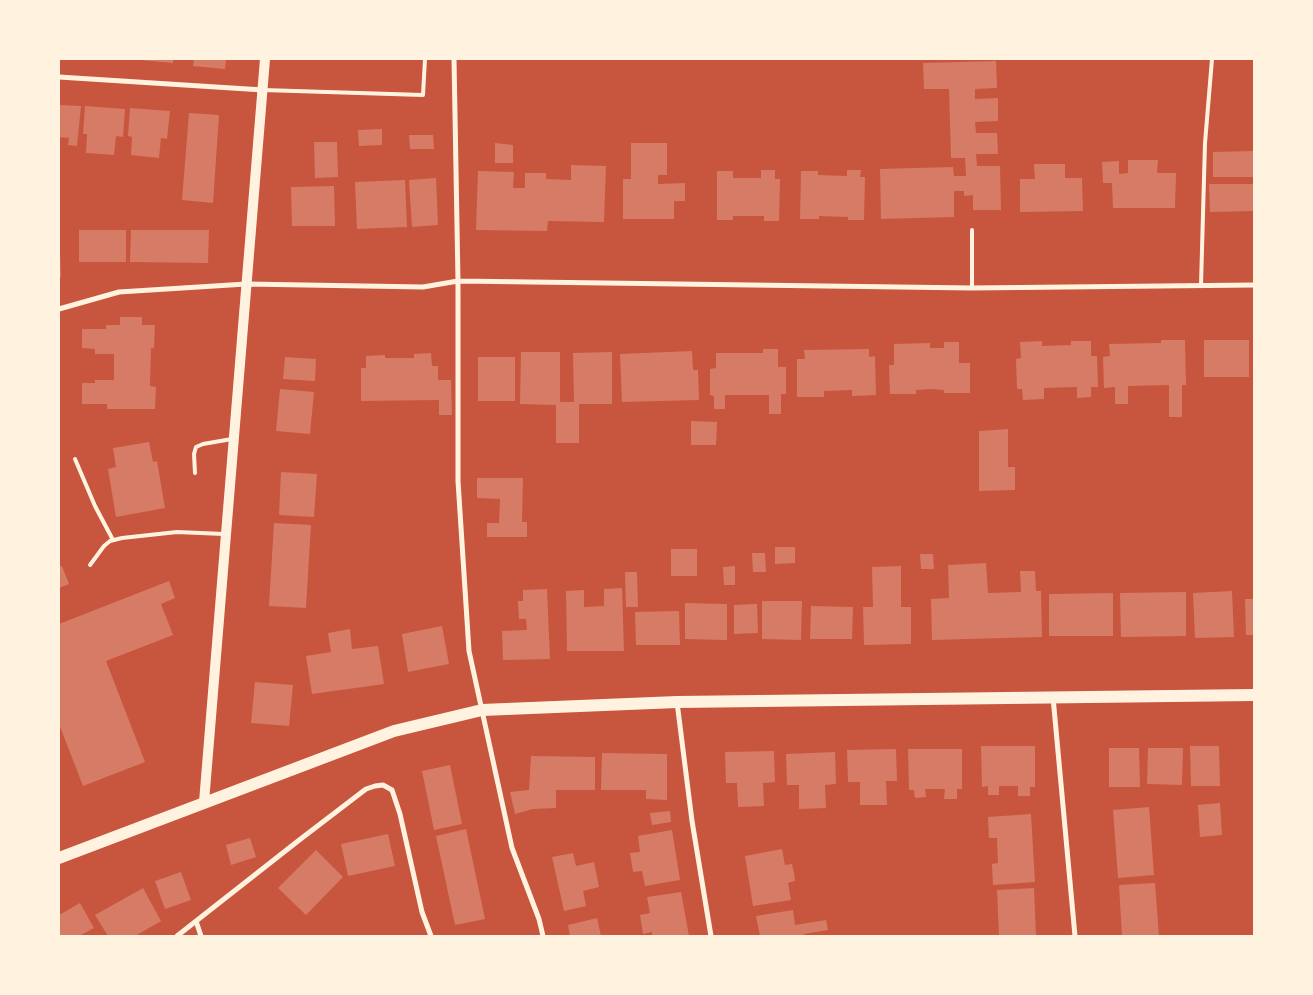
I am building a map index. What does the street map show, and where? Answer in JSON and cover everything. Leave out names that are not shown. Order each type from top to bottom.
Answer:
[{"type":"main road","points":[[204,802],[265,59]]},
{"type":"main road","points":[[59,858],[394,731],[482,710],[677,702],[1254,694]]},
{"type":"street","points":[[454,59],[458,281],[458,481],[469,651],[512,848],[539,919],[543,936]]},
{"type":"street","points":[[59,77],[263,90]]},
{"type":"street","points":[[59,309],[119,292],[246,284],[423,287],[458,281],[972,288],[1254,285]]},
{"type":"street","points":[[1053,697],[1075,936]]},
{"type":"street","points":[[677,702],[692,821],[711,936]]},
{"type":"street","points":[[177,936],[366,789],[383,785],[392,790],[400,814],[422,912],[431,936]]},
{"type":"street","points":[[196,921],[201,936]]},
{"type":"lane","points":[[263,90],[424,95],[425,59]]},
{"type":"lane","points":[[1202,285],[1205,143],[1212,59]]},
{"type":"lane","points":[[972,230],[972,288]]},
{"type":"lane","points":[[195,473],[194,454],[196,447],[234,438]]},
{"type":"lane","points":[[75,459],[95,506],[113,540]]},
{"type":"lane","points":[[90,565],[104,546],[113,540],[177,532],[226,534]]},
{"type":"building","points":[[173,59],[173,63],[140,60]]},
{"type":"building","points":[[194,59],[226,59],[225,69],[193,66]]},
{"type":"building","points":[[996,61],[997,88],[975,89],[975,99],[998,98],[998,121],[975,122],[976,133],[997,133],[998,154],[976,154],[977,166],[1000,166],[1001,210],[973,210],[973,195],[964,196],[964,191],[954,191],[954,217],[881,219],[880,169],[953,167],[954,176],[966,176],[965,158],[951,158],[949,89],[924,89],[923,63]]},
{"type":"building","points":[[59,105],[81,106],[77,146],[68,145],[69,138],[59,137]]},
{"type":"building","points":[[85,106],[125,109],[123,137],[116,136],[114,155],[86,153],[87,134],[83,134]]},
{"type":"building","points":[[130,108],[170,111],[167,139],[161,138],[159,158],[131,155],[132,137],[128,136]]},
{"type":"building","points":[[189,113],[219,115],[213,203],[182,200]]},
{"type":"building","points":[[382,129],[382,145],[359,146],[358,130]]},
{"type":"building","points":[[409,135],[433,135],[434,149],[410,149]]},
{"type":"building","points":[[314,142],[337,142],[338,177],[315,178]]},
{"type":"building","points":[[495,143],[513,145],[513,163],[495,163]]},
{"type":"building","points":[[631,143],[667,143],[667,175],[658,175],[658,184],[685,183],[685,201],[674,201],[674,219],[623,219],[623,179],[631,179]]},
{"type":"building","points":[[1254,151],[1254,177],[1213,177],[1213,152]]},
{"type":"building","points":[[1128,160],[1158,160],[1157,173],[1176,173],[1175,208],[1113,208],[1112,183],[1103,183],[1102,162],[1119,161],[1119,174],[1128,173]]},
{"type":"building","points":[[1034,164],[1065,164],[1065,178],[1082,178],[1083,211],[1020,212],[1020,179],[1035,179]]},
{"type":"building","points":[[571,165],[606,166],[604,222],[548,221],[547,231],[476,230],[478,171],[514,172],[513,188],[525,188],[525,173],[546,173],[546,179],[571,180]]},
{"type":"building","points":[[761,170],[775,170],[775,179],[780,179],[779,221],[764,221],[764,216],[733,216],[733,220],[717,220],[717,171],[733,171],[733,178],[761,178]]},
{"type":"building","points":[[847,170],[861,170],[860,177],[865,177],[864,220],[848,220],[848,217],[819,216],[819,219],[800,219],[801,171],[818,171],[818,175],[847,176]]},
{"type":"building","points":[[436,178],[438,225],[412,227],[409,180]]},
{"type":"building","points":[[405,180],[407,227],[357,229],[355,182]]},
{"type":"building","points":[[1209,184],[1254,184],[1254,211],[1210,212]]},
{"type":"building","points":[[334,186],[335,226],[292,226],[291,187]]},
{"type":"building","points":[[79,230],[126,230],[126,262],[79,262]]},
{"type":"building","points":[[131,230],[209,230],[208,263],[130,262]]},
{"type":"building","points":[[60,254],[61,277],[59,277]]},
{"type":"building","points":[[120,317],[142,317],[142,325],[155,325],[154,348],[151,348],[150,386],[156,387],[155,409],[107,409],[107,404],[82,404],[82,383],[95,383],[95,380],[114,380],[114,354],[95,354],[95,349],[82,348],[82,329],[106,329],[106,325],[120,325]]},
{"type":"building","points":[[1161,340],[1185,340],[1186,385],[1182,385],[1182,417],[1169,417],[1169,385],[1128,386],[1128,404],[1115,404],[1115,387],[1104,388],[1103,357],[1110,356],[1109,344],[1161,343]]},
{"type":"building","points":[[1204,340],[1249,340],[1249,377],[1204,377]]},
{"type":"building","points":[[1042,341],[1042,346],[1071,345],[1071,341],[1091,341],[1091,356],[1097,356],[1098,387],[1091,387],[1091,397],[1077,398],[1077,387],[1044,388],[1044,399],[1023,400],[1022,389],[1017,389],[1016,359],[1021,358],[1020,342]]},
{"type":"building","points":[[944,342],[959,342],[959,363],[970,363],[970,393],[944,393],[944,390],[931,389],[916,390],[916,394],[890,394],[889,365],[894,365],[894,344],[930,343],[930,348],[944,348]]},
{"type":"building","points":[[763,349],[778,349],[778,367],[786,367],[786,394],[781,394],[781,414],[769,414],[769,395],[725,395],[725,409],[714,409],[714,396],[710,395],[710,369],[716,368],[716,353],[763,353]]},
{"type":"building","points":[[869,349],[869,357],[875,356],[876,395],[852,396],[852,390],[824,391],[824,397],[797,397],[797,359],[805,359],[804,350]]},
{"type":"building","points":[[692,351],[693,370],[698,370],[699,400],[622,402],[620,354]]},
{"type":"building","points":[[521,352],[560,352],[560,402],[574,402],[573,353],[612,352],[612,404],[579,404],[579,443],[556,443],[556,405],[520,404]]},
{"type":"building","points":[[431,353],[432,366],[438,366],[438,380],[451,380],[452,415],[439,415],[439,400],[361,401],[361,368],[366,368],[366,356],[385,355],[385,358],[414,358],[414,354]]},
{"type":"building","points":[[285,357],[316,359],[315,381],[283,379]]},
{"type":"building","points":[[478,357],[515,357],[515,401],[478,401]]},
{"type":"building","points":[[280,389],[314,392],[310,434],[276,431]]},
{"type":"building","points":[[691,421],[717,422],[716,445],[691,445]]},
{"type":"building","points":[[1008,429],[1008,467],[1015,467],[1015,490],[979,491],[979,431]]},
{"type":"building","points":[[149,442],[153,462],[157,461],[165,508],[116,517],[108,469],[116,467],[113,448]]},
{"type":"building","points":[[281,472],[317,474],[314,517],[279,515]]},
{"type":"building","points":[[477,478],[523,478],[522,522],[527,522],[527,537],[487,537],[487,523],[499,523],[500,499],[477,498]]},
{"type":"building","points":[[274,523],[311,525],[306,608],[269,606]]},
{"type":"building","points":[[775,547],[795,547],[795,563],[775,564]]},
{"type":"building","points":[[671,549],[697,549],[697,576],[671,576]]},
{"type":"building","points":[[752,553],[765,553],[766,572],[753,572]]},
{"type":"building","points":[[920,554],[933,554],[934,569],[921,569]]},
{"type":"building","points":[[986,563],[988,593],[1021,592],[1020,571],[1035,571],[1036,591],[1041,591],[1042,637],[932,640],[931,599],[949,598],[948,565]]},
{"type":"building","points":[[62,566],[69,584],[59,588],[59,567]]},
{"type":"building","points":[[735,566],[735,585],[724,585],[723,567]]},
{"type":"building","points":[[901,566],[901,607],[911,607],[911,644],[864,645],[863,607],[873,607],[872,567]]},
{"type":"building","points":[[625,572],[637,572],[638,607],[626,607]]},
{"type":"building","points":[[169,581],[175,598],[161,604],[173,635],[106,661],[145,762],[83,786],[59,724],[59,624]]},
{"type":"building","points":[[622,588],[624,651],[567,651],[566,591],[584,590],[584,607],[604,606],[604,589]]},
{"type":"building","points":[[547,589],[550,659],[503,660],[502,631],[527,630],[526,619],[519,619],[518,601],[523,601],[523,590]]},
{"type":"building","points":[[1232,591],[1234,637],[1195,638],[1193,593]]},
{"type":"building","points":[[1186,592],[1186,636],[1121,637],[1120,593]]},
{"type":"building","points":[[1113,593],[1113,636],[1049,636],[1049,594]]},
{"type":"building","points":[[1245,599],[1254,599],[1254,635],[1246,635]]},
{"type":"building","points":[[762,601],[802,601],[801,640],[762,639]]},
{"type":"building","points":[[685,603],[727,604],[727,640],[685,639]]},
{"type":"building","points":[[757,604],[758,633],[734,634],[734,605]]},
{"type":"building","points":[[811,606],[853,607],[852,639],[810,639]]},
{"type":"building","points":[[679,611],[680,645],[636,645],[635,612]]},
{"type":"building","points":[[442,626],[449,664],[408,672],[402,634]]},
{"type":"building","points":[[350,629],[352,649],[378,646],[384,684],[312,694],[306,656],[331,652],[328,633]]},
{"type":"building","points":[[255,682],[293,685],[289,726],[251,723]]},
{"type":"building","points":[[981,746],[1035,746],[1035,787],[1030,787],[1030,796],[1018,796],[1018,786],[999,786],[999,795],[988,795],[988,786],[982,787]]},
{"type":"building","points":[[1190,746],[1219,746],[1220,786],[1191,786]]},
{"type":"building","points":[[1109,748],[1139,748],[1140,787],[1109,787]]},
{"type":"building","points":[[1148,748],[1183,748],[1182,785],[1147,784]]},
{"type":"building","points":[[896,749],[897,781],[886,781],[887,805],[860,805],[860,782],[848,782],[847,750]]},
{"type":"building","points":[[908,749],[962,749],[962,789],[957,789],[957,799],[944,799],[945,789],[925,789],[926,797],[915,798],[914,790],[909,790]]},
{"type":"building","points":[[774,751],[775,782],[763,783],[764,806],[738,807],[737,783],[726,783],[725,752]]},
{"type":"building","points":[[835,752],[836,784],[825,785],[826,808],[799,809],[799,785],[787,785],[786,754]]},
{"type":"building","points":[[602,753],[667,754],[667,800],[646,799],[646,790],[601,790]]},
{"type":"building","points":[[531,756],[595,757],[595,790],[556,790],[556,808],[533,809],[515,814],[510,792],[529,790]]},
{"type":"building","points":[[450,765],[462,824],[434,830],[422,771]]},
{"type":"building","points":[[1220,803],[1222,835],[1200,837],[1198,805]]},
{"type":"building","points":[[1149,807],[1154,875],[1118,878],[1113,810]]},
{"type":"building","points":[[670,811],[671,822],[652,825],[650,813]]},
{"type":"building","points":[[1031,814],[1035,882],[993,885],[992,864],[998,863],[997,838],[989,838],[988,817]]},
{"type":"building","points":[[466,829],[485,919],[455,925],[436,836]]},
{"type":"building","points":[[672,830],[680,880],[645,886],[642,871],[633,872],[630,853],[640,852],[638,836]]},
{"type":"building","points":[[388,834],[395,866],[348,876],[341,844]]},
{"type":"building","points":[[250,838],[256,857],[231,865],[226,845]]},
{"type":"building","points":[[782,849],[785,865],[792,864],[794,873],[795,881],[788,883],[791,900],[753,906],[745,856]]},
{"type":"building","points":[[316,850],[343,877],[306,915],[278,888]]},
{"type":"building","points":[[573,853],[576,866],[594,862],[599,887],[583,891],[586,906],[564,911],[552,857]]},
{"type":"building","points":[[181,872],[191,900],[165,909],[155,881]]},
{"type":"building","points":[[1155,883],[1159,936],[1122,936],[1119,885]]},
{"type":"building","points":[[143,888],[161,921],[135,936],[108,936],[95,915]]},
{"type":"building","points":[[1034,888],[1036,936],[999,936],[997,890]]},
{"type":"building","points":[[681,892],[689,936],[652,936],[652,932],[643,934],[640,915],[650,913],[647,897]]},
{"type":"building","points":[[80,903],[94,928],[79,936],[59,936],[59,915]]},
{"type":"building","points":[[793,910],[795,925],[826,920],[828,930],[804,934],[805,936],[760,936],[756,916]]},
{"type":"building","points":[[597,918],[601,936],[570,936],[568,925]]}]
